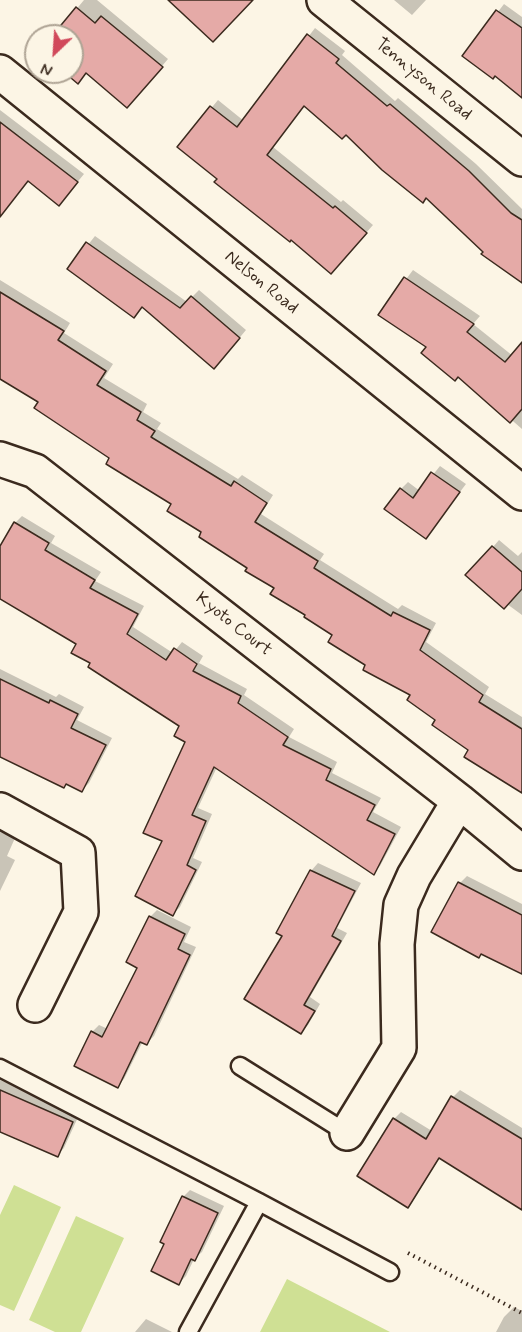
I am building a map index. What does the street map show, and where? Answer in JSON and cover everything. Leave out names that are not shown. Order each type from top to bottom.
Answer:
[{"type":"street","name":"Tennyson Road","points":[[324,0],[522,159]]},
{"type":"street","name":"Nelson Road","points":[[0,72],[522,493]]},
{"type":"street","name":"Kyoto Court","points":[[0,459],[35,471],[459,801],[522,853]]},
{"type":"street","points":[[347,1133],[399,1048],[398,944],[401,905],[414,876],[459,801]]},
{"type":"street","points":[[0,810],[78,853],[81,912],[35,1005]]},
{"type":"lane","points":[[240,1066],[347,1133]]},
{"type":"lane","points":[[0,1068],[390,1272]]},
{"type":"lane","points":[[188,1332],[259,1202]]},
{"type":"green space","points":[[14,1185],[61,1207],[14,1311],[0,1305],[0,1215]]},
{"type":"green space","points":[[76,1216],[124,1238],[81,1332],[55,1332],[29,1320]]},
{"type":"green space","points":[[287,1279],[390,1332],[260,1332]]},
{"type":"building","points":[[168,0],[253,0],[213,42]]},
{"type":"building","points":[[76,7],[95,23],[101,16],[163,67],[127,108],[86,73],[84,76],[84,24],[62,24]]},
{"type":"building","points":[[496,10],[522,28],[522,98],[495,76],[493,79],[462,56]]},
{"type":"building","points":[[307,34],[339,59],[336,63],[387,106],[390,104],[469,171],[511,213],[522,220],[522,283],[481,254],[483,252],[426,198],[423,203],[382,170],[346,135],[342,139],[304,106],[267,155],[367,233],[331,274],[291,240],[290,242],[214,182],[217,179],[177,147],[210,106],[237,127]]},
{"type":"building","points":[[0,122],[78,182],[59,206],[28,181],[0,217]]},
{"type":"building","points":[[86,242],[180,308],[191,296],[240,338],[214,369],[142,307],[134,318],[67,269]]},
{"type":"building","points":[[404,277],[474,324],[467,332],[505,362],[522,342],[522,409],[510,423],[458,377],[455,381],[421,353],[426,347],[378,315]]},
{"type":"building","points":[[0,292],[64,331],[58,340],[106,371],[97,385],[141,412],[137,420],[155,431],[151,437],[231,486],[234,481],[267,503],[255,522],[318,561],[314,568],[391,616],[393,612],[430,630],[420,650],[483,695],[479,702],[522,729],[522,793],[464,757],[468,750],[432,725],[435,720],[407,700],[410,695],[363,670],[365,665],[328,642],[332,635],[270,594],[274,588],[245,571],[247,568],[199,537],[201,532],[167,511],[171,504],[106,464],[109,458],[34,408],[38,402],[0,379]]},
{"type":"building","points":[[431,472],[460,492],[426,539],[384,509],[400,488],[413,498]]},
{"type":"building","points":[[14,522],[49,543],[45,550],[95,580],[90,588],[138,614],[127,634],[166,660],[174,648],[197,664],[193,671],[241,696],[238,703],[288,737],[283,745],[331,769],[326,780],[375,805],[367,820],[395,834],[374,875],[214,767],[192,815],[206,821],[187,865],[196,870],[173,916],[135,896],[162,841],[143,833],[185,742],[174,736],[179,726],[88,667],[90,663],[71,653],[76,644],[0,599],[0,546]]},
{"type":"building","points":[[492,546],[522,572],[522,589],[504,609],[465,575]]},
{"type":"building","points":[[0,679],[49,703],[50,700],[78,714],[71,728],[106,745],[82,792],[66,784],[64,788],[0,757]]},
{"type":"building","points":[[310,870],[355,891],[332,936],[341,941],[304,1005],[315,1011],[301,1034],[244,999],[282,936],[276,933]]},
{"type":"building","points":[[458,882],[522,915],[522,974],[481,954],[479,958],[431,932]]},
{"type":"building","points":[[149,916],[185,934],[178,949],[190,955],[147,1045],[140,1042],[118,1088],[74,1066],[91,1031],[102,1037],[137,968],[126,962]]},
{"type":"building","points":[[0,1090],[73,1122],[58,1157],[0,1132]]},
{"type":"building","points":[[451,1096],[522,1139],[522,1210],[439,1158],[408,1208],[357,1176],[393,1118],[426,1139]]},
{"type":"building","points":[[182,1196],[218,1213],[195,1261],[191,1259],[179,1285],[151,1271],[164,1244],[160,1242]]}]
